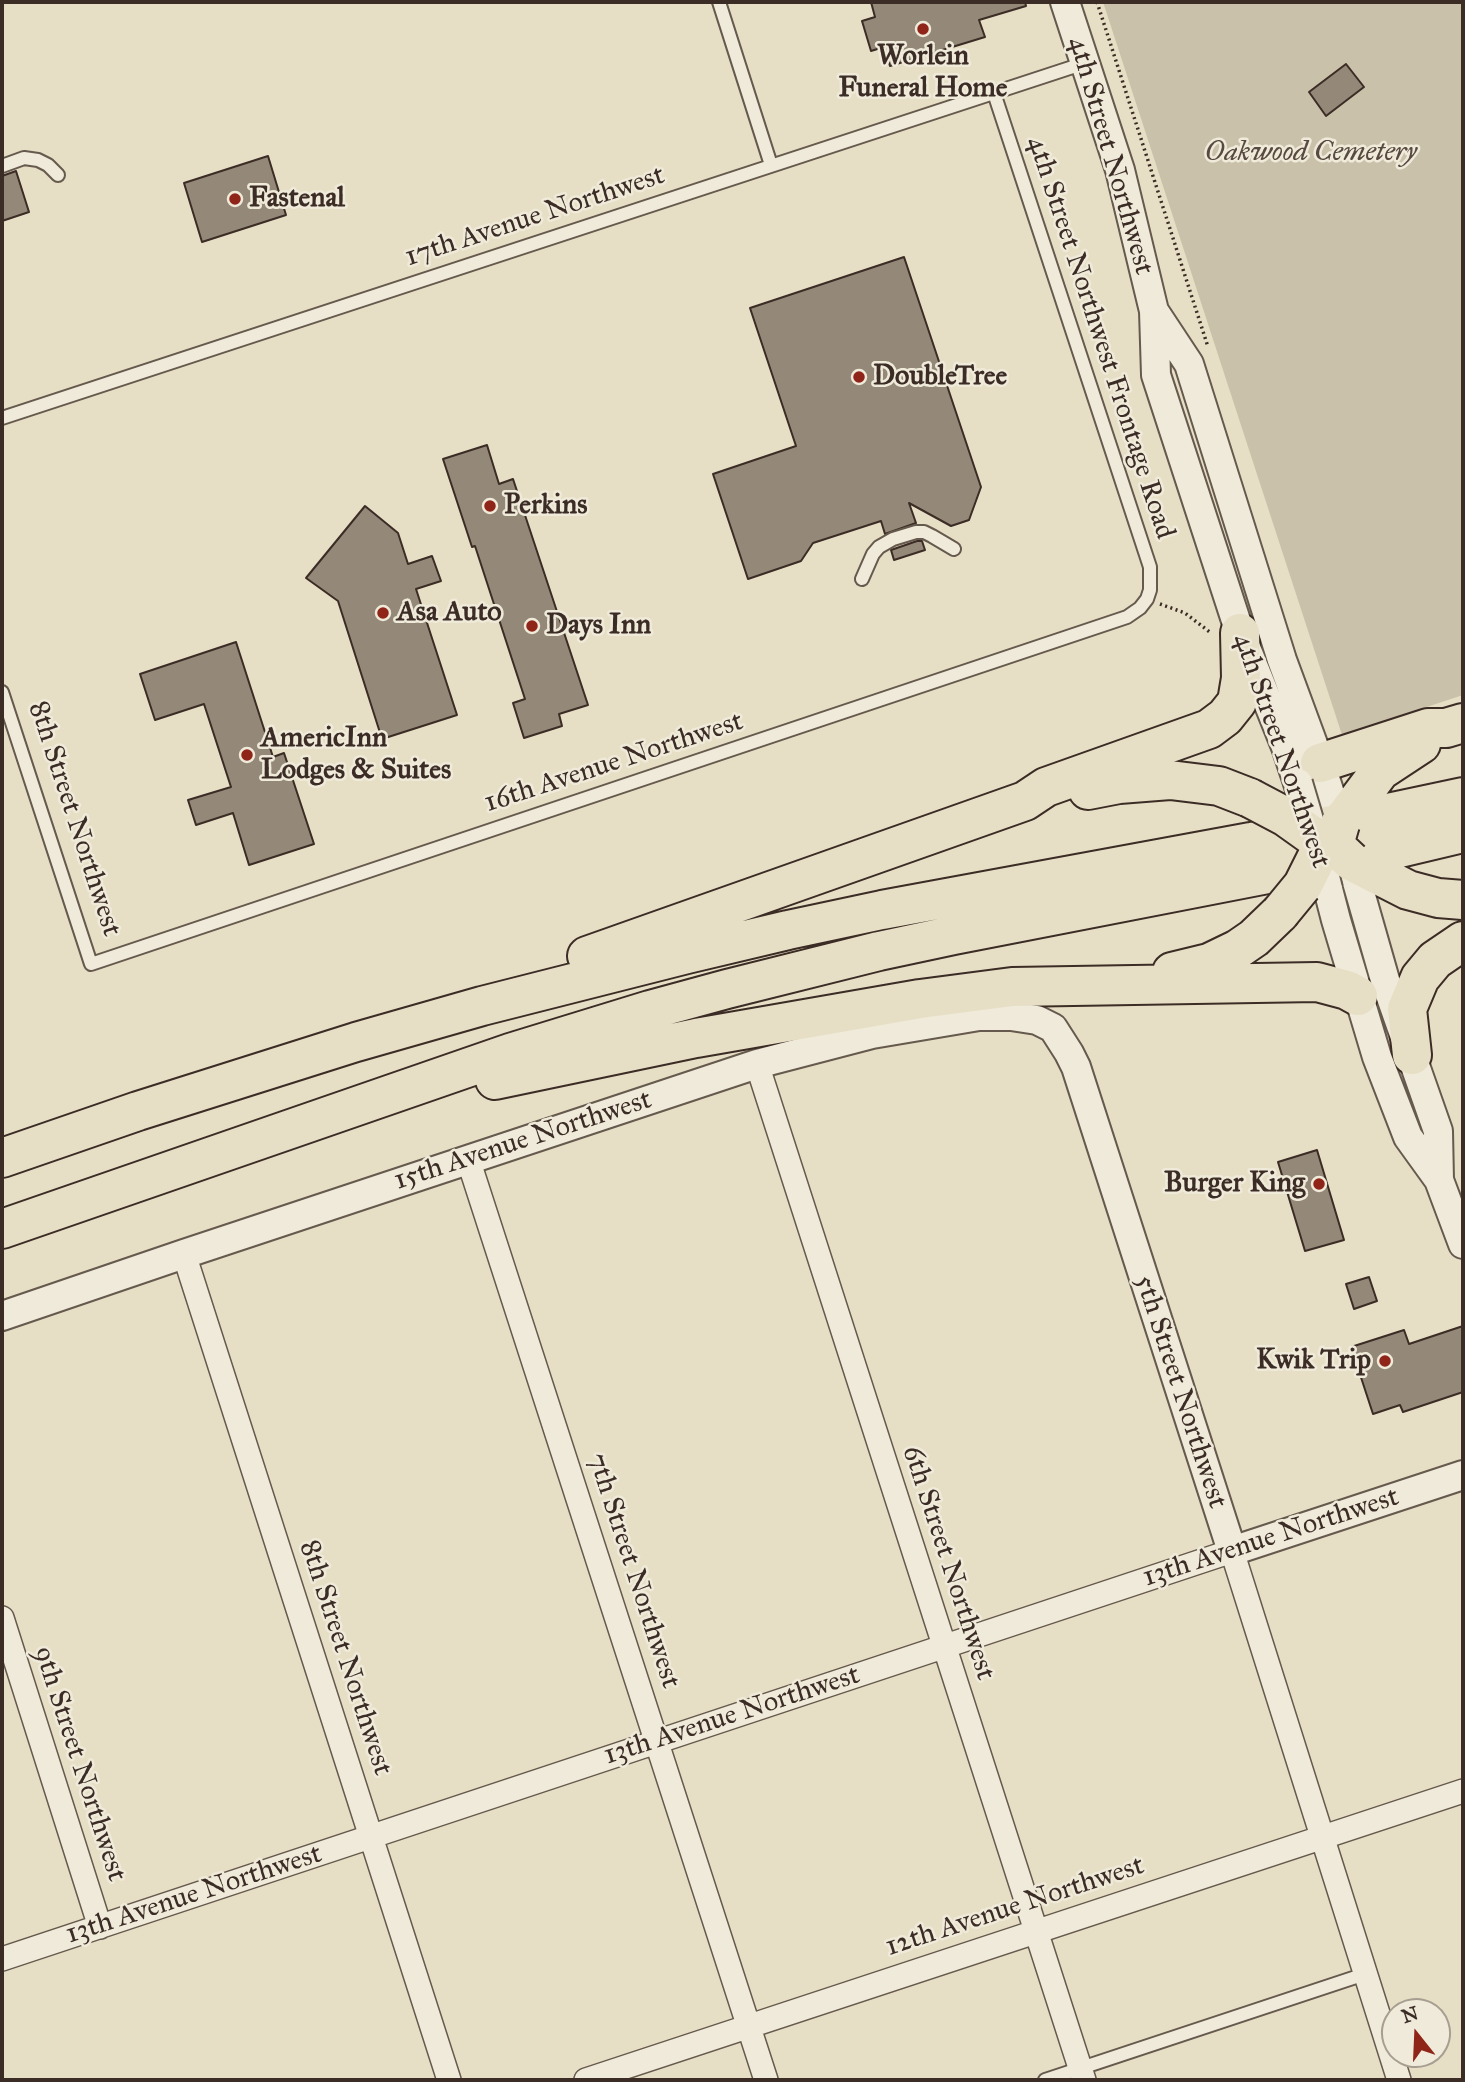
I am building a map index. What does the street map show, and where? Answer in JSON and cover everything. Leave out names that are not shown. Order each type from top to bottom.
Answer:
[{"type":"highway","points":[[356,1042],[579,959],[1025,801],[1046,787],[1209,729],[1225,717],[1237,702],[1241,678],[1240,633]]},
{"type":"highway","points":[[1330,841],[1428,728],[1455,726]]},
{"type":"highway","points":[[1074,986],[1099,975],[1166,974],[1209,962],[1246,943],[1280,913],[1303,885],[1330,841],[1380,771],[1406,752],[1455,726]]},
{"type":"highway","points":[[1025,801],[1050,799],[1119,784],[1170,780],[1219,786],[1250,798],[1330,841],[1408,890],[1438,898],[1463,900]]},
{"type":"highway","points":[[2,1158],[138,1111],[356,1042],[495,1003],[788,930],[1251,842],[1463,797]]},
{"type":"highway","points":[[2,1229],[510,1053],[580,1031],[807,969],[954,935],[1391,850],[1463,833]]},
{"type":"highway","points":[[1412,1055],[1407,1009],[1420,978],[1435,960],[1463,941]]},
{"type":"highway","points":[[323,1119],[696,1038],[879,1006],[1012,987],[1317,982],[1347,990],[1358,996]]},
{"type":"street","name":"4th Street Northwest","points":[[1065,2],[1120,170],[1154,311],[1156,374],[1240,633],[1286,747],[1330,841],[1412,1055],[1438,1131],[1439,1180]]},
{"type":"street","name":"4th Street Northwest","points":[[1154,311],[1189,364],[1282,660],[1330,841],[1358,996],[1377,1057],[1408,1137],[1439,1180],[1463,1244]]},
{"type":"street","name":"15th Avenue Northwest","points":[[2,1316],[757,1064],[872,1034],[979,1016],[1037,1020],[1053,1028]]},
{"type":"street","name":"5th Street Northwest","points":[[1053,1028],[1076,1067],[1399,2080]]},
{"type":"street","name":"6th Street Northwest","points":[[757,1064],[1082,2075]]},
{"type":"street","name":"7th Street Northwest","points":[[468,1160],[766,2080]]},
{"type":"street","name":"8th Street Northwest","points":[[184,1254],[449,2080]]},
{"type":"street","name":"13th Avenue Northwest","points":[[2,1959],[1463,1475]]},
{"type":"street","name":"9th Street Northwest","points":[[2,1618],[100,1927]]},
{"type":"street","name":"12th Avenue Northwest","points":[[586,2080],[1463,1791]]},
{"type":"lane","points":[[719,2],[771,165]]},
{"type":"lane","name":"17th Avenue Northwest","points":[[2,418],[1085,63]]},
{"type":"lane","name":"4th Street Northwest Frontage Road","points":[[994,93],[1150,567],[1150,590],[1147,599]]},
{"type":"lane","points":[[2,166],[24,158],[38,160],[58,175]]},
{"type":"lane","points":[[862,579],[879,547],[916,532],[924,532],[954,549]]},
{"type":"lane","name":"16th Avenue Northwest","points":[[91,964],[1113,623],[1140,608],[1147,599]]},
{"type":"lane","name":"8th Street Northwest","points":[[2,692],[91,964]]},
{"type":"lane","points":[[1045,2080],[1082,2075],[1365,1974]]},
{"type":"path","points":[[1097,2],[1210,353]]},
{"type":"green space","name":"Oakwood Cemetery","points":[[1103,2],[1463,2],[1463,695],[1342,735]]},
{"type":"building","name":"Worlein Funeral Home","points":[[871,2],[1025,2],[1026,6],[979,20],[985,37],[890,66],[884,47],[871,51],[862,21],[875,17]]},
{"type":"building","points":[[1346,64],[1364,87],[1326,116],[1309,92]]},
{"type":"building","name":"Fastenal","points":[[268,156],[286,215],[202,242],[184,183]]},
{"type":"building","points":[[16,171],[29,212],[2,221],[2,176]]},
{"type":"building","name":"DoubleTree","points":[[904,257],[981,487],[969,520],[951,526],[909,503],[916,523],[885,534],[881,521],[813,543],[801,561],[748,579],[713,474],[796,446],[750,308]]},
{"type":"building","name":"Days Inn","points":[[487,445],[499,484],[513,479],[588,705],[559,714],[562,726],[524,738],[513,703],[525,699],[475,546],[472,547],[443,459]]},
{"type":"building","name":"Asa Auto","points":[[365,506],[398,533],[408,564],[432,556],[441,581],[416,589],[457,715],[382,739],[338,601],[306,578]]},
{"type":"building","points":[[922,541],[925,550],[894,560],[891,550]]},
{"type":"building","name":"AmericInn Lodges & Suites","points":[[236,642],[273,757],[284,753],[314,844],[249,865],[233,813],[196,825],[188,800],[231,787],[204,704],[155,720],[140,674]]},
{"type":"building","points":[[1317,1150],[1344,1240],[1305,1251],[1278,1162]]},
{"type":"building","points":[[1369,1277],[1377,1301],[1354,1309],[1346,1284]]},
{"type":"building","points":[[1463,1326],[1463,1392],[1403,1412],[1400,1405],[1373,1414],[1351,1347],[1404,1330],[1409,1344]]},
{"type":"place","name":"Worlein Funeral Home","points":[[923,29]]},
{"type":"place","name":"Fastenal","points":[[235,199]]},
{"type":"place","name":"DoubleTree","points":[[859,377]]},
{"type":"place","name":"Perkins","points":[[490,506]]},
{"type":"place","name":"Asa Auto","points":[[383,613]]},
{"type":"place","name":"Days Inn","points":[[532,626]]},
{"type":"place","name":"AmericInn Lodges & Suites","points":[[247,755]]},
{"type":"place","name":"Burger King","points":[[1319,1184]]},
{"type":"place","name":"Kwik Trip","points":[[1385,1361]]}]
